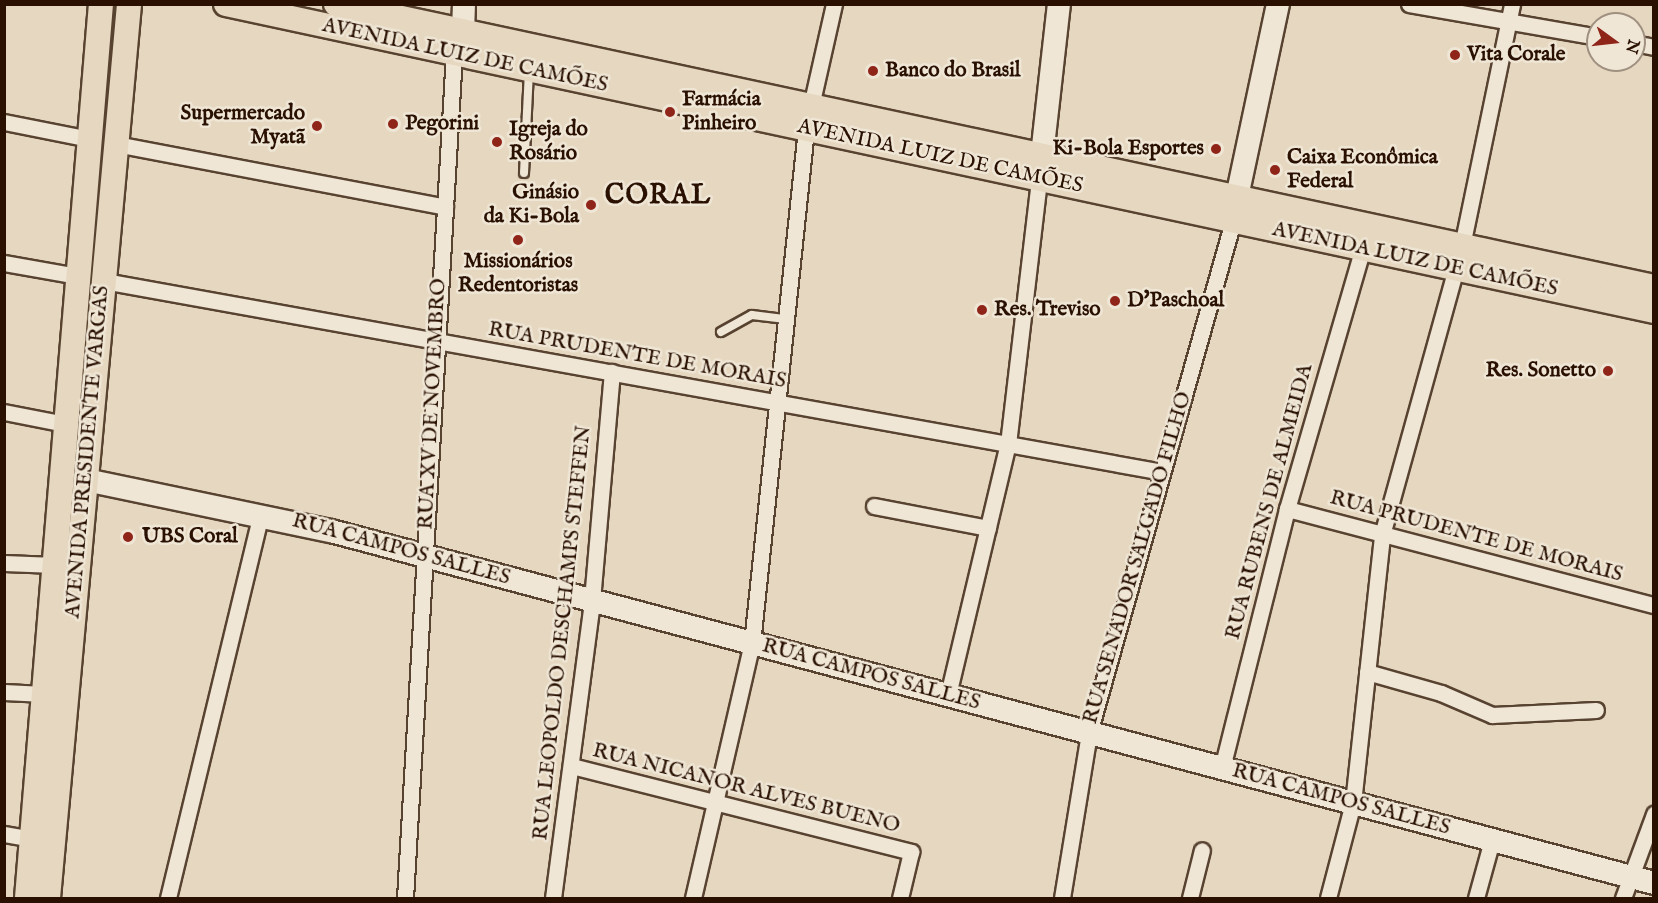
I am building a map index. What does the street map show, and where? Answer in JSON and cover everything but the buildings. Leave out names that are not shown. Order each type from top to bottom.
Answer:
[{"type":"main road","name":"AVENIDA PRESIDENTE VARGAS","points":[[27,898],[101,4]]},
{"type":"main road","name":"AVENIDA PRESIDENTE VARGAS","points":[[48,898],[129,4]]},
{"type":"main road","name":"AVENIDA LUIZ DE CAMÕES","points":[[226,4],[458,42],[1235,209],[1462,246],[1653,287]]},
{"type":"main road","name":"AVENIDA LUIZ DE CAMÕES","points":[[336,4],[458,42],[529,69],[809,118]]},
{"type":"main road","name":"RUA XV DE NOVEMBRO","points":[[458,42],[464,4]]},
{"type":"main road","points":[[1040,167],[1059,4]]},
{"type":"main road","name":"RUA SENADOR SALGADO FILHO","points":[[1235,209],[1278,4]]},
{"type":"main road","name":"AVENIDA LUIZ DE CAMÕES","points":[[1235,209],[1363,248],[1653,311]]},
{"type":"main road","points":[[78,276],[104,281]]},
{"type":"main road","points":[[62,474],[86,480]]},
{"type":"main road","name":"RUA CAMPOS SALLES","points":[[86,480],[261,514],[1653,883]]},
{"type":"street","points":[[693,898],[752,643],[809,118],[834,4]]},
{"type":"street","points":[[1409,4],[1586,35]]},
{"type":"street","points":[[1462,246],[1512,4]]},
{"type":"street","name":"RUA XV DE NOVEMBRO","points":[[405,898],[445,207],[458,42]]},
{"type":"street","points":[[4,122],[90,139]]},
{"type":"street","points":[[116,144],[445,207]]},
{"type":"street","points":[[948,695],[1008,444],[1040,167]]},
{"type":"street","name":"RUA SENADOR SALGADO FILHO","points":[[1062,898],[1089,732],[1235,209]]},
{"type":"street","name":"RUA RUBENS DE ALMEIDA","points":[[1222,768],[1287,509],[1363,248]]},
{"type":"street","points":[[4,263],[78,276]]},
{"type":"street","points":[[1328,898],[1353,803],[1382,536],[1456,269]]},
{"type":"street","name":"RUA PRUDENTE DE MORAIS","points":[[104,281],[1162,472]]},
{"type":"street","name":"RUA LEOPOLDO DESCHAMPS STEFFEN","points":[[552,898],[572,766],[592,600],[612,372]]},
{"type":"street","points":[[4,412],[66,424]]},
{"type":"street","points":[[874,506],[988,528]]},
{"type":"street","name":"RUA PRUDENTE DE MORAIS","points":[[1287,509],[1382,536],[1653,605]]},
{"type":"street","points":[[168,898],[261,514]]},
{"type":"street","points":[[4,564],[55,565]]},
{"type":"street","points":[[1367,672],[1442,693],[1492,715],[1596,710]]},
{"type":"street","points":[[4,692],[44,694]]},
{"type":"street","name":"RUA NICANOR ALVES BUENO","points":[[572,766],[911,852],[900,898]]},
{"type":"street","points":[[1623,898],[1653,814]]},
{"type":"street","points":[[4,834],[32,839]]},
{"type":"street","points":[[1476,898],[1492,840]]},
{"type":"street","points":[[1190,898],[1202,850]]},
{"type":"lane","points":[[524,173],[529,69]]},
{"type":"lane","points":[[721,332],[752,315],[786,319]]},
{"type":"shaded area","points":[[107,5],[119,5],[93,264],[91,263]]},
{"type":"place","name":"Vita Corale","points":[[1455,55]]},
{"type":"place","name":"Banco do Brasil","points":[[873,71]]},
{"type":"place","name":"Farmácia Pinheiro","points":[[670,112]]},
{"type":"place","name":"Pegorini","points":[[393,124]]},
{"type":"place","name":"Supermercado Myatã","points":[[317,126]]},
{"type":"place","name":"Igreja do Rosário","points":[[497,142]]},
{"type":"place","name":"Ki-Bola Esportes","points":[[1216,149]]},
{"type":"place","name":"Caixa Econômica Federal","points":[[1275,170]]},
{"type":"place","name":"Ginásio da Ki-Bola","points":[[591,205]]},
{"type":"place","name":"Missionários Redentoristas","points":[[518,240]]},
{"type":"place","name":"D'Paschoal","points":[[1115,301]]},
{"type":"place","name":"Res. Treviso","points":[[982,310]]},
{"type":"place","name":"Res. Sonetto","points":[[1608,371]]},
{"type":"place","name":"UBS Coral","points":[[128,537]]},
{"type":"district","name":"CORAL","points":[[658,197]]}]
